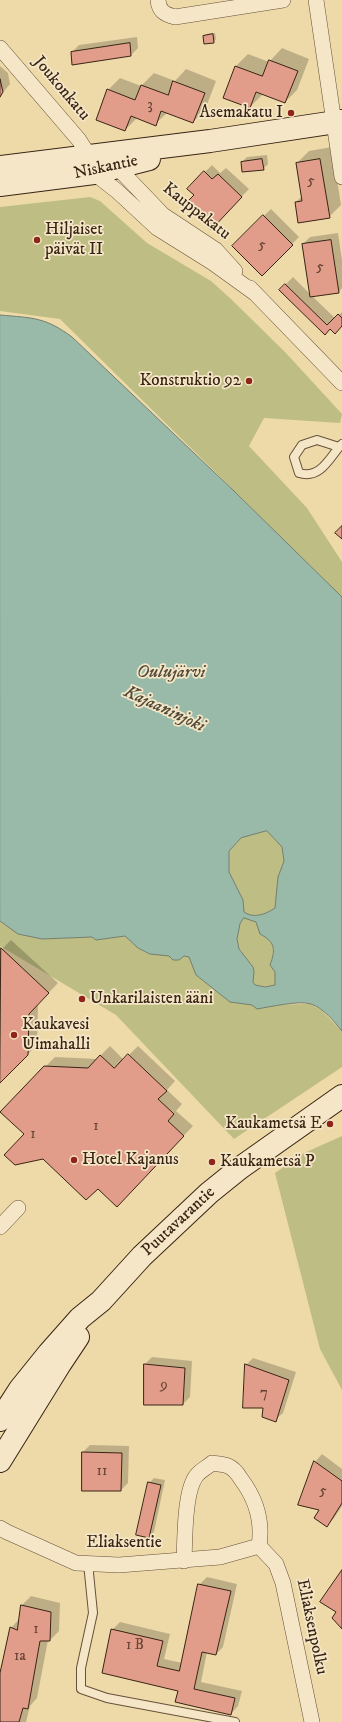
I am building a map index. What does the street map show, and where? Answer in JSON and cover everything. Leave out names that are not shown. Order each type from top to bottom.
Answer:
[{"type":"main road","name":"Niskantie","points":[[0,185],[92,165],[138,149],[210,141],[338,122]]},
{"type":"main road","name":"Niskantie","points":[[0,168],[92,165],[118,168],[210,141]]},
{"type":"main road","name":"Puutavarantie","points":[[0,1420],[20,1389],[49,1353],[80,1318],[101,1301],[142,1256],[209,1193],[283,1136],[342,1096]]},
{"type":"main road","name":"Puutavarantie","points":[[0,1461],[101,1301]]},
{"type":"street","points":[[158,4],[164,14],[174,17],[221,4],[283,0]]},
{"type":"street","points":[[316,0],[338,122],[342,177]]},
{"type":"street","name":"Joukonkatu","points":[[0,48],[39,91],[79,140],[92,165]]},
{"type":"street","name":"Kauppakatu","points":[[92,165],[117,191],[157,228],[213,263],[256,294]]},
{"type":"street","name":"Kauppakatu","points":[[118,168],[163,215],[216,250],[256,294],[342,383]]},
{"type":"street","points":[[0,1227],[18,1208]]},
{"type":"street","name":"Eliaksentie","points":[[0,1528],[76,1563],[120,1565],[184,1561],[220,1557],[259,1546],[261,1536],[259,1512],[251,1492],[229,1466],[212,1463],[198,1475],[191,1486],[186,1526],[184,1561]]},
{"type":"street","name":"Eliaksenpolku","points":[[259,1546],[276,1564],[282,1583],[312,1722]]},
{"type":"lane","points":[[316,440],[341,446],[319,471],[308,475],[299,473],[294,457],[302,445],[316,440]]},
{"type":"lane","points":[[88,1563],[93,1613],[81,1668],[81,1689],[107,1698],[235,1722]]},
{"type":"green space","points":[[90,197],[100,201],[147,243],[211,281],[285,352],[342,414],[340,423],[264,418],[249,446],[307,508],[342,562],[342,597],[60,319],[0,311],[0,207]]},
{"type":"green space","points":[[267,831],[282,847],[284,861],[278,877],[275,909],[260,915],[248,915],[244,913],[243,900],[229,872],[229,851],[241,838]]},
{"type":"green space","points":[[244,918],[256,922],[272,945],[273,957],[270,965],[275,972],[275,985],[265,987],[255,985],[253,982],[253,967],[239,949],[237,939],[240,924]]},
{"type":"green space","points":[[0,921],[18,934],[42,939],[92,937],[96,940],[125,936],[138,948],[150,954],[190,957],[196,975],[230,1002],[252,1005],[310,1004],[321,1010],[342,1031],[342,1067],[234,1139],[116,1015],[0,946]]},
{"type":"green space","points":[[342,1136],[342,1390],[320,1349],[275,1173],[304,1153]]},
{"type":"water","name":"Oulujärvi","points":[[0,315],[30,318],[46,322],[63,330],[72,337],[234,491],[342,597],[342,1031],[324,1012],[311,1004],[292,1003],[257,1009],[252,1005],[230,1002],[196,975],[189,957],[184,956],[179,960],[173,960],[169,956],[150,954],[138,948],[125,936],[96,940],[92,937],[42,939],[18,934],[0,921]],"holes":[[[267,831],[282,847],[284,861],[278,877],[275,908],[264,914],[252,915],[244,912],[243,900],[229,872],[229,851],[241,838]],[[244,918],[256,922],[260,934],[269,940],[273,946],[273,955],[270,965],[275,972],[275,985],[265,987],[255,985],[253,982],[253,967],[239,949],[237,939],[240,924]]]},
{"type":"building","points":[[213,34],[214,43],[204,44],[203,36]]},
{"type":"building","points":[[130,43],[131,56],[72,65],[71,52]]},
{"type":"building","points":[[269,60],[298,71],[285,103],[256,92],[250,108],[223,98],[235,66],[262,76]]},
{"type":"building","points":[[0,79],[3,92],[0,97]]},
{"type":"building","points":[[173,81],[205,93],[193,123],[161,111],[156,126],[131,116],[125,131],[96,120],[107,89],[135,100],[141,85],[168,95]]},
{"type":"building","points":[[262,159],[264,170],[242,172],[241,162]]},
{"type":"building","points":[[320,159],[330,218],[298,223],[295,202],[302,201],[296,163]]},
{"type":"building","points":[[204,171],[212,179],[218,174],[242,197],[211,230],[184,205],[194,195],[187,189]]},
{"type":"building","points":[[263,215],[293,245],[262,276],[232,246]]},
{"type":"building","points":[[331,240],[339,293],[310,297],[302,244]]},
{"type":"building","points":[[285,284],[327,325],[338,314],[342,318],[342,326],[335,334],[330,329],[325,335],[279,290]]},
{"type":"building","points":[[342,526],[342,539],[335,533]]},
{"type":"building","name":"Kaukavesi Uimahalli","points":[[1,948],[49,993],[29,1014],[28,1055],[0,1083]]},
{"type":"building","points":[[128,1054],[167,1091],[158,1099],[174,1114],[168,1121],[184,1136],[117,1207],[98,1189],[86,1200],[43,1159],[15,1165],[4,1155],[24,1134],[0,1112],[44,1066],[88,1068],[100,1055],[114,1068]]},
{"type":"building","points":[[144,1364],[185,1368],[183,1405],[144,1405]]},
{"type":"building","points":[[245,1364],[289,1380],[276,1422],[262,1417],[263,1408],[243,1408]]},
{"type":"building","points":[[82,1452],[122,1453],[121,1491],[82,1491]]},
{"type":"building","points":[[314,1461],[342,1481],[342,1503],[327,1527],[314,1518],[319,1510],[298,1505]]},
{"type":"building","points":[[148,1482],[161,1485],[149,1538],[136,1535]]},
{"type":"building","points":[[342,1570],[342,1629],[332,1618],[336,1612],[320,1602]]},
{"type":"building","points":[[198,1584],[231,1591],[216,1655],[202,1652],[194,1689],[235,1698],[231,1715],[175,1702],[178,1691],[102,1673],[111,1629],[163,1641],[157,1666],[179,1671]]},
{"type":"building","points":[[21,1605],[51,1612],[50,1641],[40,1641],[28,1709],[23,1708],[19,1722],[0,1722],[0,1673],[10,1627],[17,1630]]},
{"type":"place","name":"Asemakatu I","points":[[291,113]]},
{"type":"place","name":"Hiljaiset päivät II","points":[[37,240]]},
{"type":"place","name":"Konstruktio 92","points":[[249,381]]},
{"type":"place","name":"Unkarilaisten ääni","points":[[82,999]]},
{"type":"place","name":"Kaukavesi Uimahalli","points":[[14,1035]]},
{"type":"place","name":"Kaukametsä E","points":[[330,1124]]},
{"type":"place","name":"Hotel Kajanus","points":[[74,1160]]},
{"type":"place","name":"Kaukametsä P","points":[[212,1162]]},
{"type":"water label","name":"Kajaaninjoki","points":[[164,710]]}]
